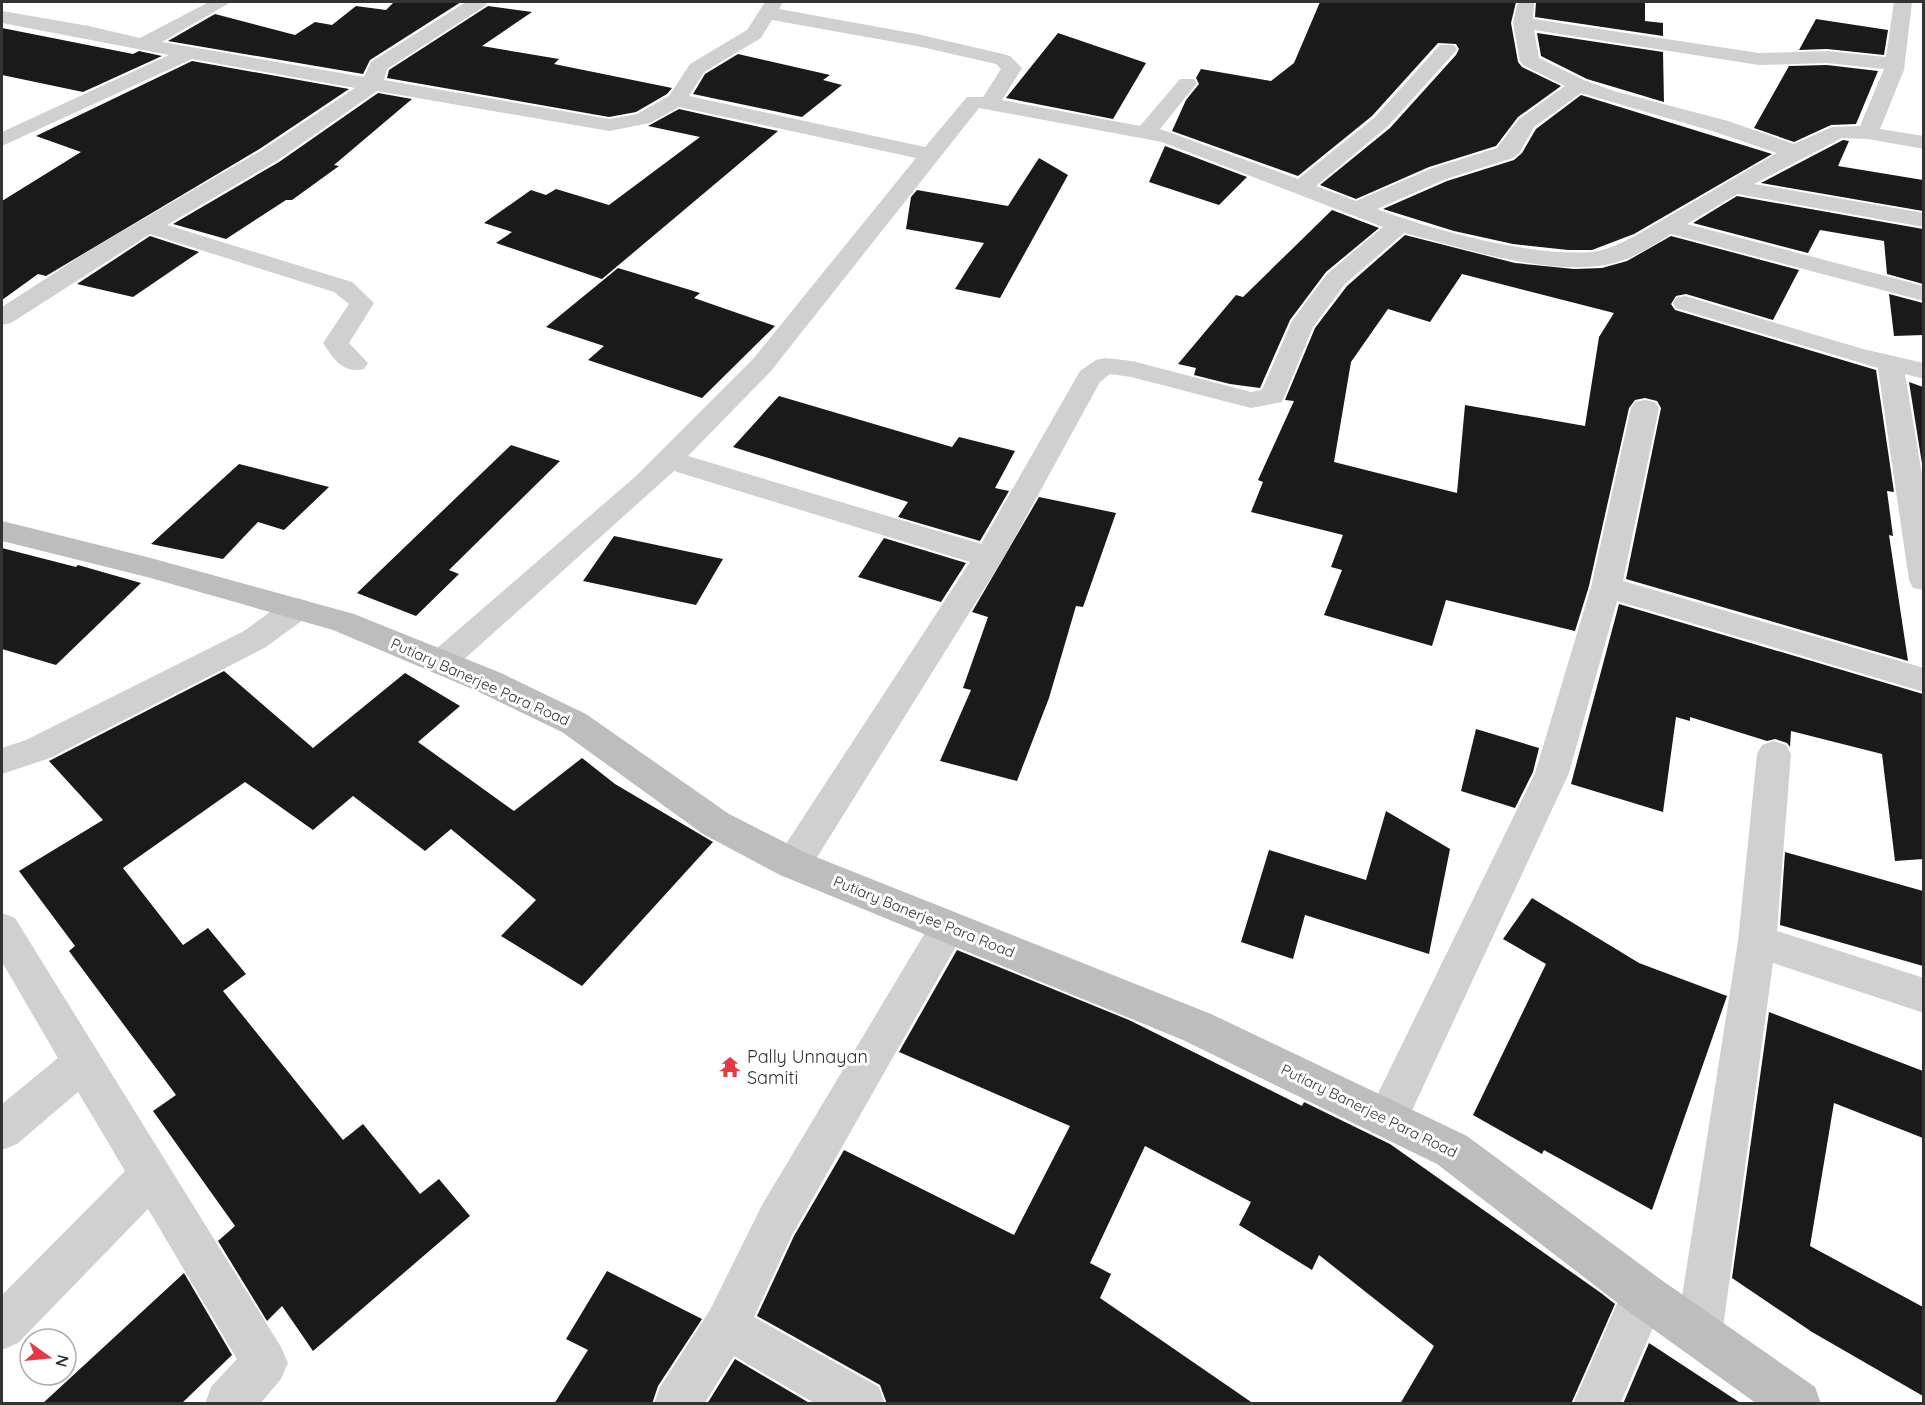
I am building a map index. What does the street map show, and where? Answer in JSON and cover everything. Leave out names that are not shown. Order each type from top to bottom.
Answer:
[{"type":"street","points":[[2,12],[24,2]]},
{"type":"street","points":[[143,45],[222,2]]},
{"type":"street","points":[[2,318],[147,226],[270,155],[372,85],[378,66],[478,2]]},
{"type":"street","points":[[1527,2],[1524,23],[1530,61],[1579,85],[1720,126],[1795,152]]},
{"type":"street","points":[[1868,133],[1895,64],[1904,2]]},
{"type":"street","points":[[2,17],[89,32],[143,45],[609,125],[644,119],[676,100],[697,68],[754,34],[771,7],[1003,60],[1012,68],[989,104]]},
{"type":"street","points":[[1524,23],[1759,59],[1827,57],[1895,64]]},
{"type":"street","points":[[1300,188],[1381,122],[1447,49]]},
{"type":"street","points":[[2,140],[192,52]]},
{"type":"street","points":[[1145,133],[1187,82]]},
{"type":"street","points":[[1356,209],[1438,174],[1505,153],[1512,147],[1526,123],[1579,85]]},
{"type":"street","points":[[676,100],[932,155]]},
{"type":"street","points":[[440,663],[670,460],[762,365],[974,102],[1167,137],[1399,225],[1527,256],[1591,260],[1617,254],[1795,152],[1840,132],[1868,133],[1923,142]]},
{"type":"street","points":[[1734,187],[1923,220]]},
{"type":"street","points":[[793,864],[988,558],[1089,377],[1105,366],[1132,369],[1251,400],[1273,396],[1301,326],[1336,279],[1399,225]]},
{"type":"street","points":[[147,226],[343,287],[362,303],[336,343],[346,357],[355,363]]},
{"type":"street","points":[[1667,226],[1923,294]]},
{"type":"street","points":[[1685,303],[1923,371]]},
{"type":"street","points":[[1890,363],[1923,580]]},
{"type":"street","points":[[1387,1118],[1552,772],[1606,587],[1645,408]]},
{"type":"street","points":[[670,460],[988,558]]},
{"type":"street","name":"Putiary Banerjee Para Road","points":[[2,531],[147,567],[343,622],[440,663],[574,723],[716,824],[793,864],[1197,1027],[1387,1118],[1452,1150],[1644,1295],[1798,1404]]},
{"type":"street","points":[[1606,587],[1923,680]]},
{"type":"street","points":[[2,761],[38,749],[255,639],[296,609]]},
{"type":"street","points":[[1699,1335],[1757,941],[1774,753]]},
{"type":"street","points":[[677,1404],[726,1326],[777,1220],[948,927]]},
{"type":"street","points":[[2,928],[265,1363],[228,1404]]},
{"type":"street","points":[[1757,941],[1923,996]]},
{"type":"street","points":[[2,1130],[83,1063]]},
{"type":"street","points":[[2,1327],[151,1175]]},
{"type":"street","points":[[1596,1404],[1644,1295]]},
{"type":"street","points":[[726,1326],[862,1404]]},
{"type":"building","points":[[394,2],[461,2],[370,60],[363,74],[168,41],[215,14],[295,35],[315,22],[332,25],[356,6],[386,10]]},
{"type":"building","points":[[1320,2],[1516,2],[1511,23],[1518,62],[1522,67],[1561,86],[1518,117],[1496,146],[1429,167],[1356,199],[1320,185],[1390,128],[1456,55],[1459,49],[1456,44],[1438,43],[1372,116],[1298,176],[1172,131],[1186,100],[1199,84],[1196,78],[1201,69],[1271,81],[1294,63]]},
{"type":"building","points":[[1536,2],[1645,2],[1645,21],[1663,23],[1663,36],[1535,17]]},
{"type":"building","points":[[488,6],[532,12],[482,46],[559,59],[554,64],[672,88],[667,94],[636,112],[609,117],[387,78],[389,70]]},
{"type":"building","points":[[1816,19],[1888,30],[1884,55],[1827,49],[1799,50]]},
{"type":"building","points":[[2,28],[133,54],[139,51],[162,56],[83,92],[2,75]]},
{"type":"building","points":[[1058,33],[1146,63],[1113,119],[1006,98]]},
{"type":"building","points":[[1537,33],[1663,52],[1664,102],[1587,79],[1541,56]]},
{"type":"building","points":[[738,54],[830,75],[823,80],[842,85],[802,117],[693,94],[705,74]]},
{"type":"building","points":[[192,61],[349,89],[261,148],[46,276],[38,274],[2,300],[2,201],[81,152],[36,136]]},
{"type":"building","points":[[1827,65],[1878,71],[1856,124],[1831,125],[1794,142],[1754,128],[1789,66]]},
{"type":"building","points":[[378,93],[412,99],[334,165],[339,166],[292,200],[286,200],[226,239],[173,224],[279,162]]},
{"type":"building","points":[[1581,95],[1772,154],[1634,234],[1592,250],[1568,250],[1513,244],[1454,231],[1383,209],[1447,181],[1514,160],[1522,153],[1536,129]]},
{"type":"building","points":[[679,109],[778,131],[602,279],[496,243],[512,232],[484,223],[531,190],[546,195],[556,189],[609,205],[700,137],[648,126]]},
{"type":"building","points":[[1843,140],[1849,141],[1838,166],[1923,180],[1923,211],[1761,183]]},
{"type":"building","points":[[1165,146],[1247,177],[1219,205],[1149,182]]},
{"type":"building","points":[[1039,158],[1068,175],[1000,298],[955,289],[984,243],[906,229],[911,197],[917,190],[1008,206]]},
{"type":"building","points":[[1737,196],[1923,229],[1923,284],[1887,274],[1884,241],[1820,230],[1808,253],[1693,223]]},
{"type":"building","points":[[1332,210],[1379,228],[1326,272],[1290,320],[1260,388],[1230,384],[1194,375],[1196,368],[1178,364],[1236,295],[1243,297]]},
{"type":"building","points":[[1405,235],[1515,263],[1574,269],[1602,268],[1627,261],[1671,236],[1799,270],[1773,320],[1686,294],[1676,296],[1671,304],[1675,310],[1876,370],[1894,492],[1887,491],[1893,536],[1889,535],[1908,661],[1626,579],[1661,408],[1657,401],[1645,398],[1635,400],[1629,408],[1589,586],[1575,631],[1446,600],[1432,646],[1324,615],[1342,570],[1331,567],[1343,535],[1251,512],[1263,482],[1258,480],[1294,401],[1285,400],[1315,328],[1347,286]],"holes":[[[1462,274],[1614,313],[1599,337],[1585,426],[1465,405],[1457,493],[1334,462],[1351,362],[1388,309],[1430,322]]]},
{"type":"building","points":[[150,236],[199,252],[133,297],[77,284]]},
{"type":"building","points":[[618,268],[700,293],[694,298],[775,326],[702,398],[588,360],[604,346],[546,327]]},
{"type":"building","points":[[1889,294],[1923,303],[1923,335],[1894,336]]},
{"type":"building","points":[[1909,382],[1923,387],[1923,470]]},
{"type":"building","points":[[779,396],[952,447],[959,437],[1015,451],[995,488],[1009,491],[980,541],[898,517],[908,502],[733,447]]},
{"type":"building","points":[[511,445],[560,461],[449,570],[459,574],[416,616],[357,593]]},
{"type":"building","points":[[239,464],[329,487],[284,530],[258,522],[223,559],[151,544]]},
{"type":"building","points":[[1039,497],[1116,513],[1083,607],[1076,606],[1049,698],[1017,781],[940,761],[971,690],[963,688],[988,617],[972,612]]},
{"type":"building","points":[[614,536],[723,559],[696,605],[583,581]]},
{"type":"building","points":[[884,538],[966,563],[941,602],[858,577]]},
{"type":"building","points":[[2,548],[76,567],[78,565],[141,583],[56,665],[2,649]]},
{"type":"building","points":[[1619,604],[1923,694],[1923,859],[1895,861],[1882,754],[1791,731],[1790,747],[1787,743],[1775,739],[1767,741],[1690,717],[1690,721],[1676,717],[1663,812],[1571,784]]},
{"type":"building","points":[[224,671],[313,748],[405,673],[460,706],[418,742],[514,811],[582,758],[615,784],[713,842],[582,986],[501,936],[536,900],[451,829],[425,851],[353,796],[313,830],[245,782],[123,868],[183,945],[208,928],[246,974],[223,991],[343,1140],[363,1124],[420,1194],[439,1179],[470,1216],[313,1351],[282,1306],[267,1321],[218,1241],[235,1226],[153,1111],[176,1095],[69,951],[75,946],[19,871],[103,820],[49,761]]},
{"type":"building","points":[[1476,729],[1539,748],[1533,772],[1515,808],[1461,791]]},
{"type":"building","points":[[1386,811],[1450,849],[1429,954],[1305,915],[1293,959],[1241,942],[1269,850],[1366,880]]},
{"type":"building","points":[[1785,852],[1923,891],[1923,966],[1780,925]]},
{"type":"building","points":[[1532,898],[1639,963],[1727,996],[1652,1210],[1544,1150],[1542,1154],[1473,1115],[1546,964],[1503,939]]},
{"type":"building","points":[[957,950],[1129,1020],[1302,1106],[1304,1102],[1390,1144],[1601,1293],[1615,1304],[1571,1404],[1400,1404],[1434,1346],[1319,1255],[1312,1270],[1239,1225],[1251,1202],[1145,1146],[1090,1263],[1111,1274],[1100,1298],[1254,1404],[887,1404],[880,1385],[757,1316],[794,1236],[844,1150],[1014,1235],[1070,1126],[899,1052]]},
{"type":"building","points":[[1769,1012],[1923,1071],[1923,1138],[1834,1103],[1810,1246],[1923,1307],[1923,1396],[1812,1332],[1732,1278]]},
{"type":"building","points":[[607,1271],[702,1319],[658,1386],[652,1404],[554,1404],[588,1350],[566,1339]]},
{"type":"building","points":[[184,1273],[232,1355],[181,1404],[42,1404],[60,1387],[78,1387],[78,1371]]},
{"type":"building","points":[[1649,1343],[1742,1404],[1623,1404]]},
{"type":"building","points":[[735,1359],[811,1404],[707,1404]]},
{"type":"place","name":"Pally Unnayan Samiti","points":[[730,1067]]}]
